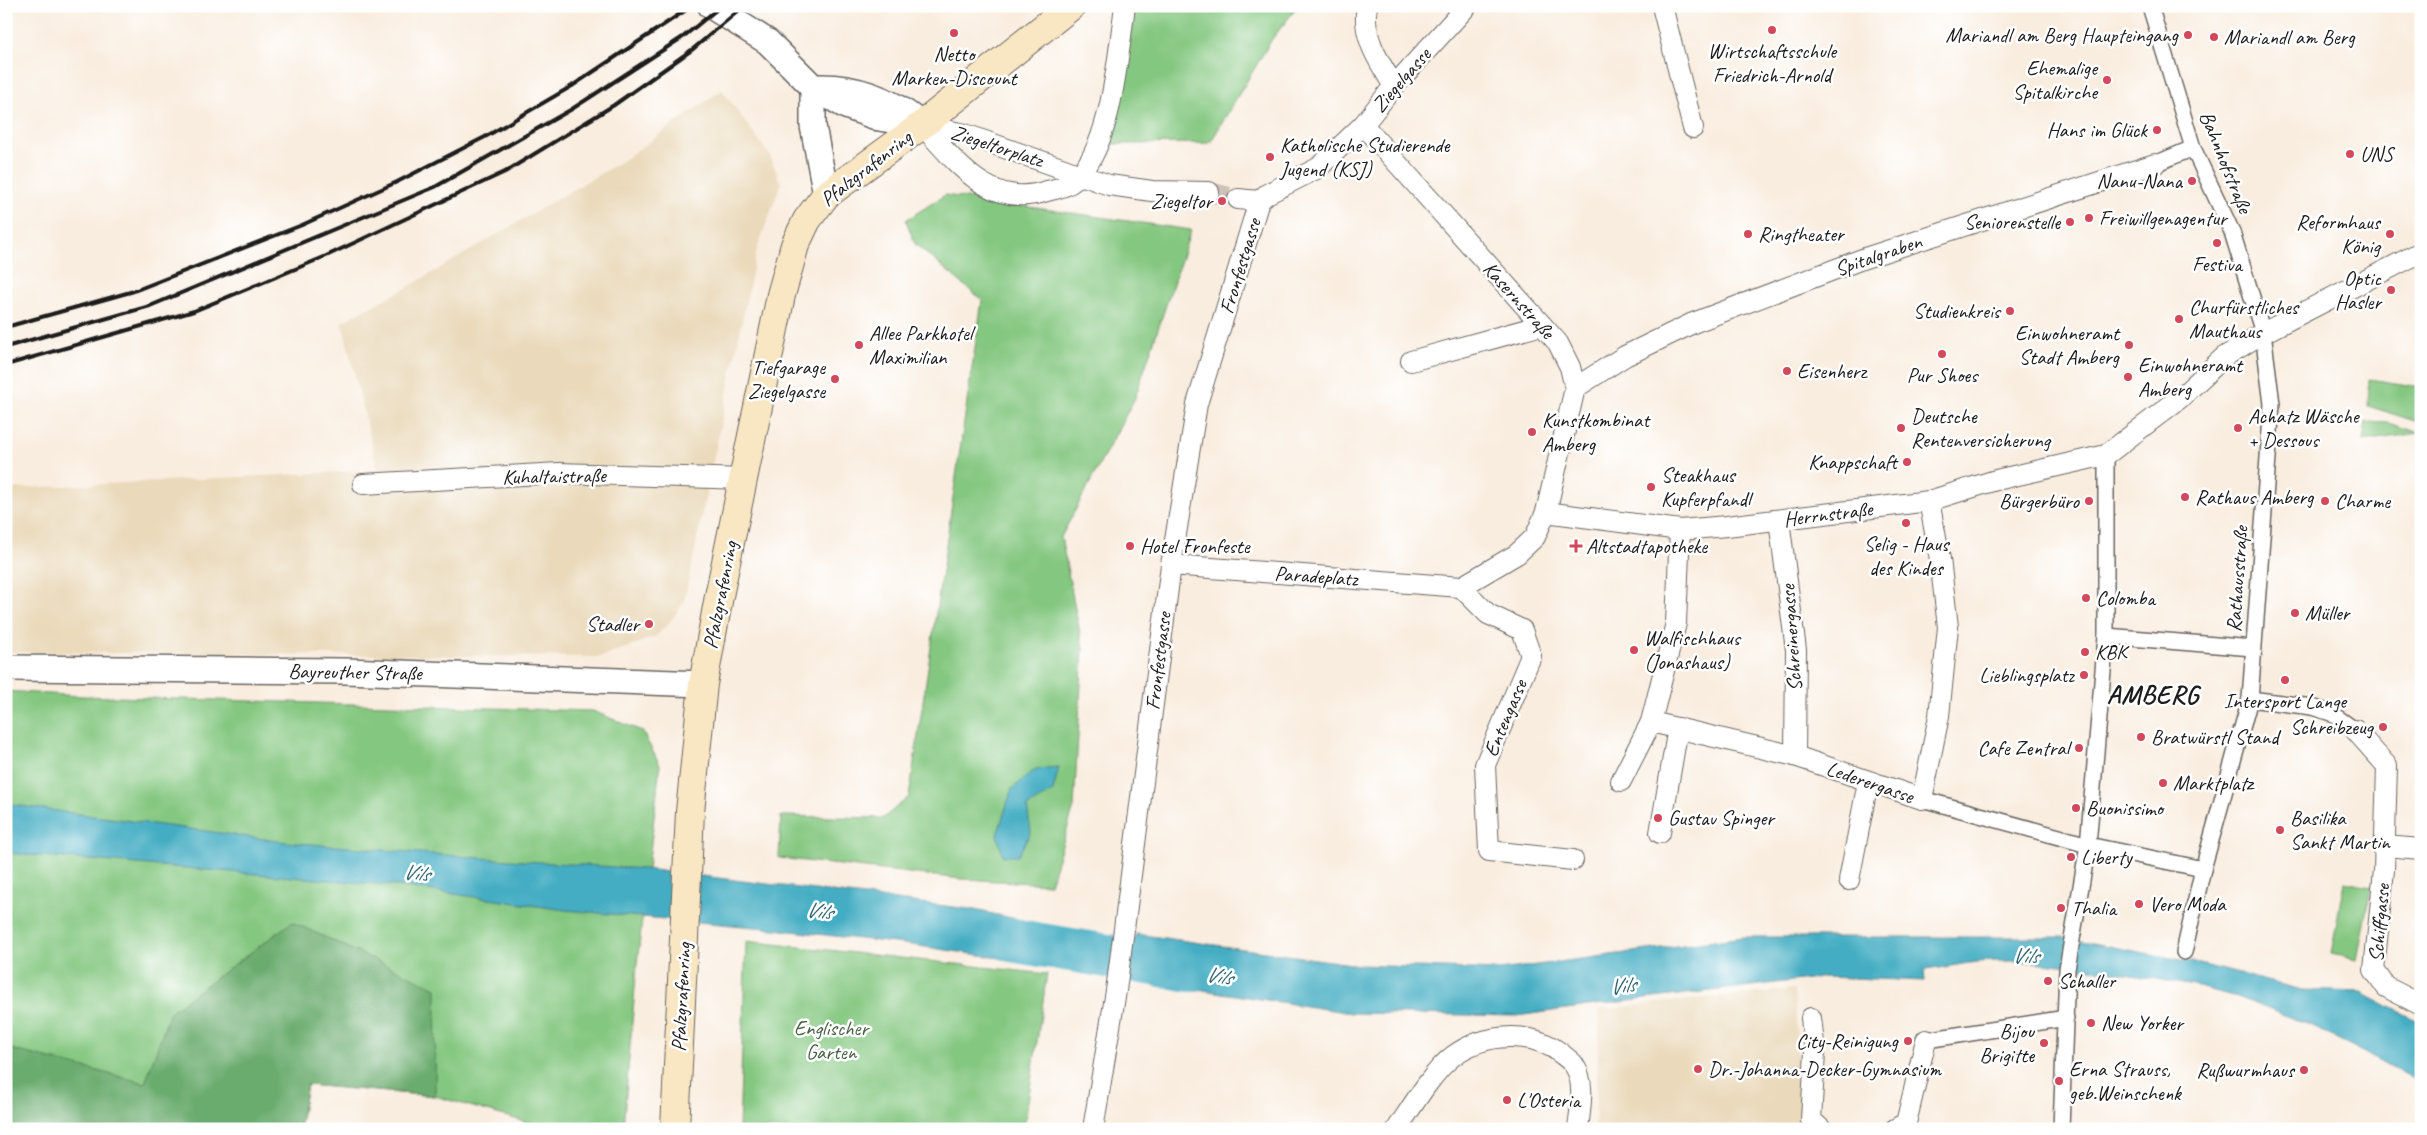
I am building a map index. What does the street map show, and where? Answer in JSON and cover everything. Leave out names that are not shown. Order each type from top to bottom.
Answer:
[{"type":"main road","name":"Pfalzgrafenring","points":[[675,1129],[690,812],[703,684],[780,295],[795,245],[807,220],[826,195],[922,125],[1071,6]]},
{"type":"street","points":[[710,6],[768,42],[813,87],[840,88],[880,97],[902,109],[922,125]]},
{"type":"street","name":"Ziegeltorplatz","points":[[922,125],[964,171],[977,182],[1005,194],[1035,195],[1071,183],[1091,162],[1104,129],[1117,65],[1125,6]]},
{"type":"street","points":[[1367,6],[1364,20],[1375,54],[1394,86]]},
{"type":"street","name":"Ziegelgasse","points":[[1259,201],[1267,194],[1318,168],[1364,125],[1394,86],[1467,6]]},
{"type":"street","points":[[1662,6],[1693,128]]},
{"type":"street","name":"Bahnhofstraße","points":[[2150,6],[2193,148],[2232,232],[2263,333]]},
{"type":"street","points":[[813,87],[813,126],[826,195]]},
{"type":"street","name":"Ziegeltorplatz","points":[[922,125],[965,134],[1109,185],[1136,190],[1206,192]]},
{"type":"street","name":"Kasernstraße","points":[[1364,125],[1558,343],[1570,367],[1575,388],[1546,512]]},
{"type":"street","name":"Spitalgraben","points":[[1575,388],[1625,356],[1693,323],[1865,258],[2155,164],[2193,148]]},
{"type":"street","points":[[1238,199],[1259,201]]},
{"type":"street","name":"Fronfestgasse","points":[[1093,1129],[1116,991],[1171,565],[1197,404],[1259,201]]},
{"type":"street","points":[[2060,1129],[2067,969],[2088,845],[2106,636],[2106,455],[2180,398],[2224,357],[2263,333],[2421,252]]},
{"type":"street","points":[[1411,361],[1542,325]]},
{"type":"street","name":"Rathausstraße","points":[[2253,648],[2272,404],[2263,333]]},
{"type":"street","name":"Herrnstraße","points":[[1546,512],[1680,530],[1779,520],[1929,501],[1996,480],[2106,455]]},
{"type":"street","name":"Kuhaltaistraße","points":[[363,484],[559,474],[744,479]]},
{"type":"street","points":[[1922,799],[1939,716],[1948,627],[1940,559],[1929,501]]},
{"type":"street","points":[[1461,586],[1517,554],[1535,537],[1546,512]]},
{"type":"street","name":"Schreinergasse","points":[[1779,520],[1796,650],[1795,756]]},
{"type":"street","points":[[1621,781],[1651,722],[1676,623],[1680,530]]},
{"type":"street","name":"Paradeplatz","points":[[1171,565],[1461,586]]},
{"type":"street","name":"Entengasse","points":[[1461,586],[1488,614],[1522,630],[1531,656],[1485,765],[1489,851],[1573,860]]},
{"type":"street","points":[[2106,636],[2253,648],[2250,699],[2203,869],[2184,952]]},
{"type":"street","name":"Bayreuther Straße","points":[[6,668],[345,671],[703,684]]},
{"type":"street","points":[[2250,699],[2312,708],[2331,713],[2355,730]]},
{"type":"street","name":"Lederergasse","points":[[1651,722],[1795,756],[1922,799],[2088,845]]},
{"type":"street","points":[[1660,833],[1678,728]]},
{"type":"street","name":"Schiffgasse","points":[[2355,730],[2387,766],[2384,870],[2374,970],[2386,987],[2421,1006]]},
{"type":"street","points":[[1850,880],[1868,782]]},
{"type":"street","points":[[2088,845],[2203,869]]},
{"type":"street","points":[[2385,846],[2421,849]]},
{"type":"street","points":[[1811,1018],[1815,1052],[1811,1120],[1820,1129]]},
{"type":"street","points":[[1895,1129],[1906,1123],[1926,1040],[2066,1018]]},
{"type":"street","points":[[1396,1129],[1452,1056],[1481,1041],[1507,1037],[1529,1037],[1555,1048],[1574,1065],[1581,1088],[1578,1129]]},
{"type":"shaded area","points":[[722,90],[770,156],[781,184],[757,249],[684,602],[669,623],[655,637],[601,657],[6,652],[6,489],[378,470],[342,322],[408,287],[622,161]]},
{"type":"shaded area","name":"Dr.-Johanna-Decker-Gymnasium","points":[[1794,989],[1803,1129],[1595,1129],[1600,1009]]},
{"type":"green space","points":[[1133,6],[1298,6],[1272,39],[1210,143],[1111,144]]},
{"type":"green space","points":[[945,195],[1191,230],[1135,398],[1061,537],[1083,649],[1074,807],[1050,884],[961,879],[779,858],[781,816],[883,818],[909,797],[982,300],[915,244],[906,220]]},
{"type":"green space","points":[[2369,379],[2421,387],[2421,423],[2368,406]]},
{"type":"green space","points":[[2366,422],[2388,423],[2419,433],[2363,441]]},
{"type":"green space","points":[[6,691],[80,696],[593,711],[642,731],[660,765],[637,964],[623,1129],[543,1129],[543,1127],[435,1096],[307,1085],[299,1129],[6,1129]]},
{"type":"green space","points":[[2344,882],[2371,887],[2357,959],[2331,954]]},
{"type":"green space","points":[[292,922],[436,988],[435,1096],[307,1085],[299,1129],[6,1129],[6,1048],[145,1083],[170,1012]]},
{"type":"green space","name":"Englischer Garten","points":[[746,941],[1047,974],[1024,1129],[739,1129]]},
{"type":"water","points":[[1059,767],[1053,791],[1027,807],[1031,832],[1018,856],[1003,856],[997,835],[1012,789],[1036,769]]},
{"type":"water","points":[[6,804],[286,842],[645,869],[970,909],[1073,931],[1067,968],[912,945],[765,928],[565,910],[399,886],[6,853]]},
{"type":"water","points":[[1136,934],[1359,965],[1500,970],[1743,937],[2062,937],[2192,962],[2302,990],[2362,992],[2421,1023],[2421,1083],[2332,1036],[2239,998],[2208,989],[2176,983],[2062,965],[2011,961],[1977,962],[1924,970],[1925,981],[1825,977],[1517,1016],[1351,1013],[1131,979]]},
{"type":"waterway","name":"Vils","points":[[1011,940],[1191,970]]},
{"type":"tunnel","points":[[1209,192],[1238,199]]},
{"type":"railway","points":[[6,327],[134,291],[302,225],[397,182],[485,137],[572,86],[692,6]]},
{"type":"railway","points":[[6,347],[150,306],[435,187],[572,109],[683,37],[721,6]]},
{"type":"railway","points":[[6,365],[194,311],[324,257],[505,172],[614,105],[693,49],[744,6]]},
{"type":"place","name":"Wirtschaftsschule Friedrich-Arnold","points":[[1772,30]]},
{"type":"place","name":"Netto Marken-Discount","points":[[954,33]]},
{"type":"place","name":"Mariandl am Berg Haupteingang","points":[[2188,35]]},
{"type":"place","name":"Mariandl am Berg","points":[[2214,37]]},
{"type":"place","name":"Ehemalige Spitalkirche","points":[[2107,80]]},
{"type":"place","name":"Hans im Glück","points":[[2157,130]]},
{"type":"place","name":"UNS","points":[[2350,154]]},
{"type":"place","name":"Katholische Studierende Jugend (KSJ)","points":[[1270,157]]},
{"type":"place","name":"Nanu-Nana","points":[[2192,181]]},
{"type":"place","name":"Ziegeltor","points":[[1222,201]]},
{"type":"place","name":"Freiwillgenagentur","points":[[2089,218]]},
{"type":"place","name":"Seniorenstelle","points":[[2070,222]]},
{"type":"place","name":"Ringtheater","points":[[1748,234]]},
{"type":"place","name":"Reformhaus König","points":[[2390,234]]},
{"type":"place","name":"Festiva","points":[[2217,243]]},
{"type":"place","name":"Optic Hasler","points":[[2391,290]]},
{"type":"place","name":"Studienkreis","points":[[2010,311]]},
{"type":"place","name":"Churfürstliches Mauthaus","points":[[2179,319]]},
{"type":"place","name":"Allee Parkhotel Maximilian","points":[[859,345]]},
{"type":"place","name":"Einwohneramt Stadt Amberg","points":[[2129,345]]},
{"type":"place","name":"Pur Shoes","points":[[1942,354]]},
{"type":"place","name":"Eisenherz","points":[[1787,371]]},
{"type":"place","name":"Einwohneramt Amberg","points":[[2128,377]]},
{"type":"place","name":"Tiefgarage Ziegelgasse","points":[[835,379]]},
{"type":"place","name":"Deutsche Rentenversicherung","points":[[1901,428]]},
{"type":"place","name":"Achatz Wäsche + Dessous","points":[[2238,428]]},
{"type":"place","name":"Kunstkombinat Amberg","points":[[1532,432]]},
{"type":"place","name":"Knappschaft","points":[[1907,462]]},
{"type":"place","name":"Steakhaus Kupferpfandl","points":[[1651,487]]},
{"type":"place","name":"Rathaus Amberg","points":[[2185,497]]},
{"type":"place","name":"Bürgerbüro","points":[[2089,501]]},
{"type":"place","name":"Charme","points":[[2325,501]]},
{"type":"place","name":"Selig - Haus des Kindes","points":[[1906,523]]},
{"type":"place","name":"Hotel Fronfeste","points":[[1130,546]]},
{"type":"place","name":"Altstadtapotheke","points":[[1576,546]]},
{"type":"place","name":"Colomba","points":[[2086,598]]},
{"type":"place","name":"Müller","points":[[2295,613]]},
{"type":"place","name":"Stadler","points":[[649,624]]},
{"type":"place","name":"Walfischhaus (Jonashaus)","points":[[1634,650]]},
{"type":"place","name":"KBK","points":[[2085,652]]},
{"type":"place","name":"Lieblingsplatz","points":[[2084,675]]},
{"type":"place","name":"Intersport Lange","points":[[2285,680]]},
{"type":"place","name":"Schreibzeug","points":[[2383,727]]},
{"type":"place","name":"Bratwürstl Stand","points":[[2141,737]]},
{"type":"place","name":"Cafe Zentral","points":[[2079,748]]},
{"type":"place","name":"Marktplatz","points":[[2163,783]]},
{"type":"place","name":"Buonissimo","points":[[2076,808]]},
{"type":"place","name":"Gustav Spinger","points":[[1658,818]]},
{"type":"place","name":"Basilika Sankt Martin","points":[[2280,830]]},
{"type":"place","name":"Liberty","points":[[2071,857]]},
{"type":"place","name":"Vero Moda","points":[[2139,904]]},
{"type":"place","name":"Thalia","points":[[2061,908]]},
{"type":"place","name":"Schaller","points":[[2048,981]]},
{"type":"place","name":"New Yorker","points":[[2091,1023]]},
{"type":"place","name":"City-Reinigung","points":[[1908,1041]]},
{"type":"place","name":"Bijou Brigitte","points":[[2044,1043]]},
{"type":"place","name":"Dr.-Johanna-Decker-Gymnasium","points":[[1698,1069]]},
{"type":"place","name":"Rußwurmhaus","points":[[2304,1070]]},
{"type":"place","name":"Erna Strauss, geb.Weinschenk","points":[[2059,1081]]},
{"type":"place","name":"L'Osteria","points":[[1507,1100]]},
{"type":"district","name":"AMBERG","points":[[2153,694]]}]
